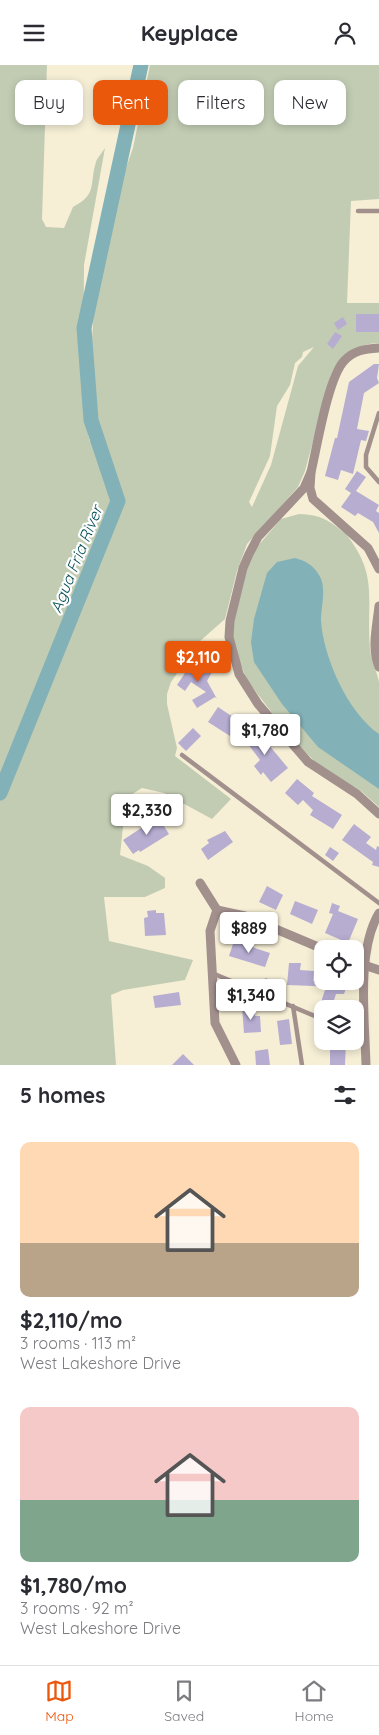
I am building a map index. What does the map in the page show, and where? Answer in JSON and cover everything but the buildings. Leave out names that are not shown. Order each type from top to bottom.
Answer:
[{"type":"street","points":[[379,348],[358,351],[345,360],[332,387],[311,472],[304,488],[258,537],[249,554],[238,586],[230,621],[229,637],[239,674],[258,704],[308,762],[357,794],[379,814]]},
{"type":"street","points":[[311,472],[310,488],[313,499],[368,548],[379,569]]},
{"type":"street","points":[[379,606],[375,635],[376,659],[379,667]]},
{"type":"street","points":[[200,883],[217,910],[245,916],[314,945]]},
{"type":"street","points":[[217,910],[210,931],[215,1023],[236,1065]]},
{"type":"street","points":[[366,1065],[364,966],[370,937],[379,913]]},
{"type":"street","points":[[364,966],[379,970]]},
{"type":"lane","points":[[358,211],[379,211]]},
{"type":"lane","points":[[379,413],[366,455],[366,467],[379,482]]},
{"type":"lane","points":[[182,755],[379,903]]},
{"type":"lane","points":[[211,972],[314,1015]]},
{"type":"lane","points":[[293,1006],[302,1065]]},
{"type":"green space","points":[[0,65],[47,65],[47,80],[15,80],[15,125],[45,125],[42,219],[46,227],[64,228],[73,207],[86,198],[89,193],[96,162],[105,148],[84,265],[83,414],[90,442],[97,431],[92,340],[97,256],[106,235],[110,213],[133,148],[138,125],[168,125],[168,80],[147,80],[150,65],[379,65],[379,199],[351,201],[347,303],[379,303],[379,343],[363,345],[351,351],[335,367],[331,374],[305,471],[298,487],[247,544],[237,571],[225,619],[199,642],[171,682],[167,694],[167,704],[177,748],[175,756],[231,799],[212,819],[164,793],[142,788],[126,798],[120,855],[148,866],[165,878],[165,888],[145,897],[104,897],[109,941],[193,960],[185,980],[123,990],[111,995],[116,1065],[0,1065]],"holes":[[[314,347],[298,366],[271,465],[252,507],[249,502],[270,456],[277,406],[290,385],[295,363],[302,357],[303,352]]]},
{"type":"green space","points":[[299,514],[324,519],[346,534],[356,549],[367,575],[370,649],[379,682],[379,807],[361,791],[321,768],[289,735],[247,680],[233,646],[233,625],[247,568],[256,548],[281,519]]},
{"type":"water","points":[[295,558],[312,566],[323,585],[321,620],[323,635],[332,667],[339,683],[357,713],[379,734],[379,789],[318,747],[282,704],[254,662],[251,642],[254,619],[267,573],[277,562]]},
{"type":"waterway","name":"Agua Fria River","points":[[0,793],[118,501],[91,420],[84,328],[141,65]]}]
